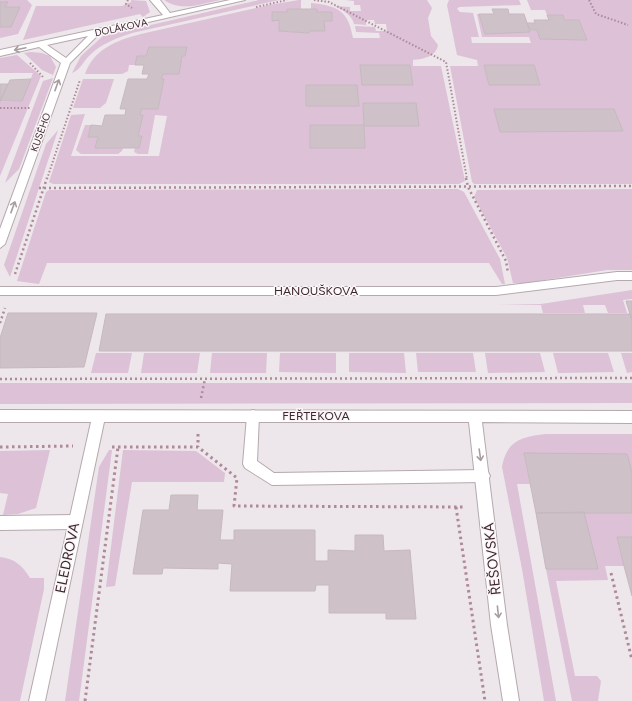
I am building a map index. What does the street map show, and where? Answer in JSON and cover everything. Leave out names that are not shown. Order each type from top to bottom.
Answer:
[{"type":"street","points":[[154,0],[157,1],[168,16]]},
{"type":"street","name":"DOLÁKOVA","points":[[0,53],[241,0]]},
{"type":"street","name":"KUSÉHO","points":[[0,244],[66,62],[98,31]]},
{"type":"street","points":[[40,44],[66,62]]},
{"type":"street","name":"HANOUŠKOVA","points":[[5,291],[496,291],[617,276],[632,276]]},
{"type":"street","name":"FEŘTEKOVA","points":[[0,416],[632,417]]},
{"type":"street","name":"ELEDROVA","points":[[37,701],[99,416]]},
{"type":"street","points":[[253,416],[250,464],[272,479],[483,476]]},
{"type":"street","name":"ŘEŠOVSKÁ","points":[[475,417],[499,625],[511,701]]},
{"type":"street","points":[[0,523],[75,522]]},
{"type":"path","points":[[249,9],[287,0]]},
{"type":"path","points":[[314,0],[329,2],[446,62],[468,186],[506,261],[512,289]]},
{"type":"path","points":[[589,0],[596,14],[628,25]]},
{"type":"path","points":[[17,49],[43,77],[40,83]]},
{"type":"path","points":[[0,322],[5,291],[44,188],[80,79]]},
{"type":"path","points":[[28,115],[33,102]]},
{"type":"path","points":[[0,108],[31,108]]},
{"type":"path","points":[[19,190],[44,188],[632,186]]},
{"type":"path","points":[[0,379],[632,378]]},
{"type":"path","points":[[85,701],[118,447]]},
{"type":"path","points":[[456,507],[485,701]]},
{"type":"path","points":[[611,573],[632,660]]},
{"type":"shaded area","points":[[0,0],[27,0],[32,5],[18,34],[0,38],[0,27],[19,7],[5,7],[7,3],[0,2]]},
{"type":"shaded area","points":[[131,0],[146,1],[150,12],[143,17],[140,14],[23,40],[36,6],[122,6],[131,2]]},
{"type":"shaded area","points":[[164,0],[220,0],[191,6],[177,6]]},
{"type":"shaded area","points":[[259,0],[279,0],[126,35],[98,48],[77,70],[72,73],[81,56],[103,36]]},
{"type":"shaded area","points":[[301,0],[301,9],[287,9],[287,12],[272,12],[272,20],[279,20],[279,31],[309,33],[310,31],[324,31],[324,21],[317,12],[317,9],[311,9],[311,3],[329,6],[341,12],[348,22],[353,38],[380,38],[379,33],[356,32],[355,26],[375,27],[376,31],[387,31],[386,24],[375,24],[374,20],[366,20],[366,25],[354,24],[349,15],[334,6],[350,7],[350,11],[361,11],[360,5],[354,5],[354,1],[345,0],[427,0],[432,8],[428,18],[431,36],[438,45],[437,49],[432,55],[413,60],[413,66],[441,66],[465,181],[459,184],[53,184],[49,182],[71,115],[85,114],[71,156],[159,156],[167,116],[155,115],[148,154],[138,154],[134,152],[135,148],[139,148],[142,137],[138,136],[143,115],[140,115],[141,109],[158,109],[164,80],[161,79],[163,74],[179,74],[182,56],[185,56],[187,47],[149,47],[146,56],[137,56],[135,65],[129,65],[128,71],[122,74],[85,74],[89,65],[100,52],[123,39],[132,36],[269,5]],"holes":[[[360,65],[410,65],[413,84],[362,85]],[[306,85],[357,85],[359,106],[306,106]],[[363,103],[416,104],[364,126],[365,148],[310,148],[310,125],[364,125]]]},
{"type":"shaded area","points":[[449,0],[519,0],[521,5],[459,7],[457,9],[460,12],[473,13],[479,37],[471,37],[472,43],[531,43],[529,37],[482,37],[477,14],[479,14],[485,34],[537,30],[571,40],[587,40],[579,20],[564,20],[563,15],[547,15],[545,10],[531,10],[527,0],[632,0],[632,184],[474,184],[472,182],[450,66],[478,66],[477,60],[457,55],[447,5]],"holes":[[[484,65],[534,65],[540,85],[489,85]],[[494,109],[614,109],[623,131],[500,132]]]},
{"type":"shaded area","points":[[24,53],[42,53],[50,56],[56,67],[53,75],[42,70]]},
{"type":"shaded area","points":[[17,55],[41,76],[0,176],[0,102],[22,101],[33,73],[0,73],[0,58]]},
{"type":"shaded area","points":[[53,78],[19,169],[5,183],[43,81]]},
{"type":"shaded area","points":[[83,79],[114,79],[106,103],[100,108],[73,108]]},
{"type":"shaded area","points":[[85,125],[91,125],[88,137],[98,137],[95,148],[123,148],[122,151],[118,154],[81,154],[76,150]]},
{"type":"shaded area","points":[[58,130],[10,277],[4,265],[46,144]]},
{"type":"shaded area","points":[[458,189],[464,192],[500,259],[505,284],[502,284],[489,263],[47,263],[39,284],[17,281],[46,192],[49,190]]},
{"type":"shaded area","points":[[632,189],[632,270],[607,270],[526,283],[513,283],[507,258],[474,197],[477,190]]},
{"type":"shaded area","points":[[632,290],[632,299],[623,300],[627,313],[608,313],[605,305],[583,305],[585,313],[543,313],[541,305],[497,305],[541,304]]},
{"type":"shaded area","points":[[96,353],[132,353],[128,373],[91,373]]},
{"type":"shaded area","points":[[144,353],[200,353],[197,373],[141,373]]},
{"type":"shaded area","points":[[212,353],[267,353],[266,373],[210,373]]},
{"type":"shaded area","points":[[280,353],[336,353],[336,373],[279,372]]},
{"type":"shaded area","points":[[349,353],[404,353],[406,373],[349,372]]},
{"type":"shaded area","points":[[416,353],[473,353],[476,372],[418,372]]},
{"type":"shaded area","points":[[485,353],[540,353],[545,372],[488,373]]},
{"type":"shaded area","points":[[553,353],[608,353],[614,372],[558,373]]},
{"type":"shaded area","points":[[621,353],[632,353],[632,372],[627,373]]},
{"type":"shaded area","points":[[0,383],[632,383],[632,403],[0,404]]},
{"type":"shaded area","points":[[546,434],[632,434],[632,472],[626,454],[524,454],[530,484],[517,484],[556,701],[544,701],[522,569],[502,467],[507,451],[516,442],[529,437]]},
{"type":"shaded area","points":[[50,450],[36,508],[18,514],[3,515],[8,494],[0,493],[0,451]]},
{"type":"shaded area","points":[[109,450],[112,450],[79,701],[65,701],[99,467]]},
{"type":"shaded area","points":[[123,450],[196,451],[225,473],[224,482],[132,482],[115,586],[106,587]]},
{"type":"shaded area","points":[[584,512],[632,513],[632,537],[617,538],[624,566],[605,566],[608,580],[556,581],[575,676],[597,676],[601,681],[598,701],[572,701],[546,569],[597,569]]},
{"type":"shaded area","points":[[0,557],[10,559],[18,563],[30,578],[44,578],[44,589],[20,701],[0,701]]},
{"type":"building","points":[[0,2],[8,2],[5,7],[20,7],[11,27],[0,27]]},
{"type":"building","points":[[287,9],[317,9],[317,12],[332,12],[332,21],[324,21],[325,31],[310,31],[309,33],[279,31],[279,20],[272,21],[272,12],[287,12]]},
{"type":"building","points":[[492,9],[508,9],[509,14],[524,14],[530,32],[485,34],[479,14],[494,14]]},
{"type":"building","points":[[547,15],[563,15],[564,20],[579,20],[587,40],[540,39],[537,30],[530,30],[527,23],[535,23],[534,20],[549,20]]},
{"type":"building","points":[[149,47],[187,47],[185,56],[182,56],[179,74],[163,74],[161,79],[164,79],[158,109],[141,109],[140,115],[143,115],[138,136],[142,136],[139,148],[95,148],[98,137],[88,137],[91,125],[102,126],[105,115],[125,115],[126,109],[120,109],[128,79],[147,79],[149,74],[142,74],[144,65],[135,65],[137,56],[146,56]]},
{"type":"building","points":[[360,65],[410,65],[413,85],[362,85]]},
{"type":"building","points":[[484,65],[534,65],[540,85],[489,85]]},
{"type":"building","points":[[31,79],[22,101],[0,101],[10,80]]},
{"type":"building","points":[[0,84],[8,84],[0,102]]},
{"type":"building","points":[[306,85],[357,85],[359,106],[306,106]]},
{"type":"building","points":[[363,103],[416,103],[419,126],[364,126],[365,148],[310,148],[310,125],[364,125]]},
{"type":"building","points":[[494,109],[614,109],[623,131],[500,132]]},
{"type":"building","points":[[626,301],[632,301],[632,320],[630,314]]},
{"type":"building","points":[[8,313],[97,313],[84,367],[0,368],[0,338]]},
{"type":"building","points":[[106,314],[630,314],[632,320],[632,351],[99,351]]},
{"type":"building","points":[[524,453],[627,454],[632,472],[632,513],[536,513]]},
{"type":"building","points":[[171,495],[198,495],[197,510],[223,510],[220,540],[234,540],[234,530],[315,530],[315,561],[328,561],[328,550],[355,551],[355,535],[383,535],[384,551],[410,550],[416,619],[386,619],[386,613],[329,613],[329,585],[316,585],[315,591],[230,591],[232,564],[218,563],[218,569],[163,568],[162,574],[133,574],[143,510],[169,510]]},
{"type":"building","points":[[584,512],[598,569],[546,569],[536,513]]},
{"type":"building","points":[[617,537],[632,537],[632,596],[624,566]]}]
